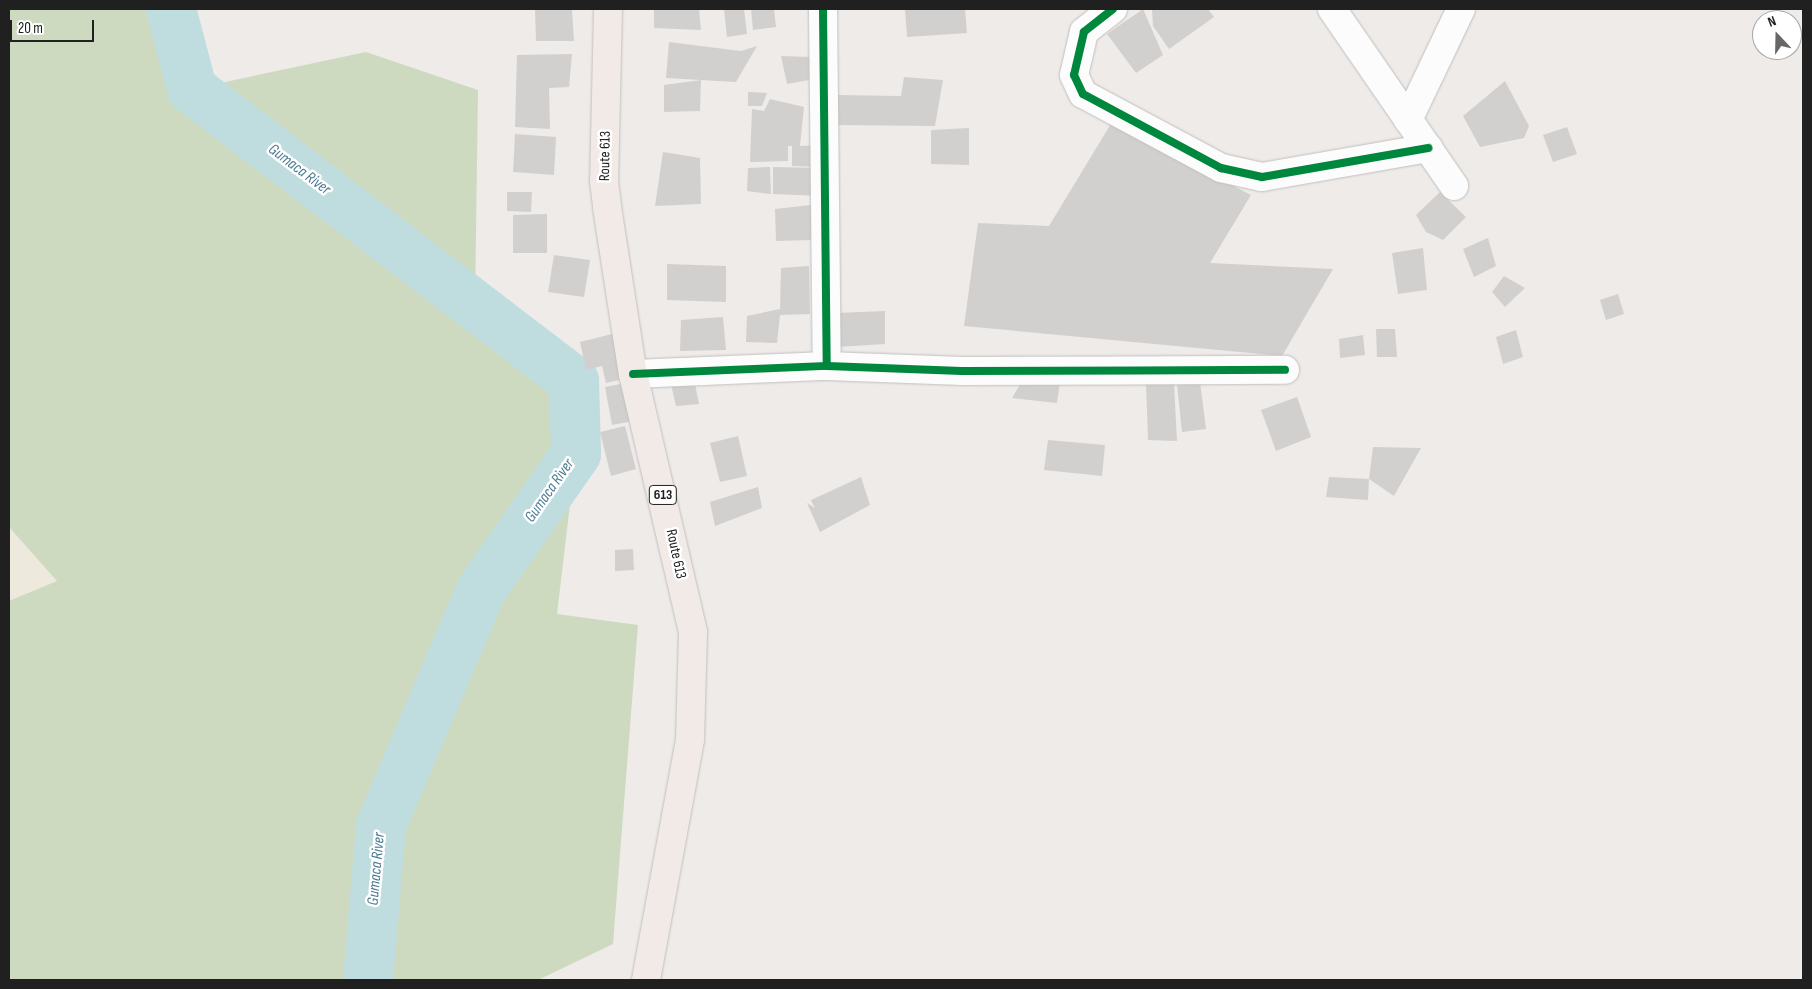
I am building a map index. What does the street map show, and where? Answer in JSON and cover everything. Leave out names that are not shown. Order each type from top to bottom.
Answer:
[{"type":"main road","name":"Route 613","points":[[608,9],[604,181],[633,374],[693,632],[690,740],[646,980]]},
{"type":"street","points":[[823,9],[827,366]]},
{"type":"street","points":[[1113,9],[1084,32],[1074,74],[1083,94],[1221,168],[1262,177],[1428,148]]},
{"type":"street","points":[[1332,9],[1454,186]]},
{"type":"street","points":[[1408,120],[1461,9]]},
{"type":"street","points":[[633,374],[827,366],[962,371],[1285,370]]},
{"type":"shaded area","points":[[9,527],[57,581],[9,601]]},
{"type":"green space","points":[[9,9],[171,9],[192,89],[366,52],[478,90],[475,306],[588,390],[576,454],[557,614],[638,625],[613,944],[538,980],[9,980],[9,601],[57,581],[9,527]]},
{"type":"building","points":[[535,9],[572,9],[574,41],[536,41]]},
{"type":"building","points":[[654,9],[699,9],[701,30],[654,28]]},
{"type":"building","points":[[724,9],[744,9],[747,34],[727,37]]},
{"type":"building","points":[[751,9],[774,9],[776,27],[753,30]]},
{"type":"building","points":[[905,9],[965,9],[967,33],[907,37]]},
{"type":"building","points":[[1143,9],[1163,55],[1136,73],[1107,34]]},
{"type":"building","points":[[1152,9],[1208,9],[1214,17],[1169,49],[1153,26]]},
{"type":"building","points":[[669,42],[741,51],[757,46],[736,82],[666,78]]},
{"type":"building","points":[[572,54],[569,87],[549,88],[550,129],[515,127],[517,55]]},
{"type":"building","points":[[781,56],[810,57],[809,80],[787,84]]},
{"type":"building","points":[[904,77],[943,80],[935,126],[835,125],[837,95],[901,96]]},
{"type":"building","points":[[701,80],[700,111],[664,112],[664,85]]},
{"type":"building","points":[[1505,81],[1529,126],[1524,138],[1480,147],[1463,116]]},
{"type":"building","points":[[748,92],[767,93],[762,106],[748,106]]},
{"type":"building","points":[[770,99],[804,107],[800,146],[821,145],[821,167],[792,166],[792,146],[788,146],[788,161],[750,162],[752,109],[764,111]]},
{"type":"building","points":[[1112,122],[1251,195],[1210,263],[1333,269],[1282,356],[964,326],[978,223],[1049,226]]},
{"type":"building","points":[[1567,127],[1577,154],[1553,162],[1543,135]]},
{"type":"building","points":[[969,128],[969,165],[931,164],[931,130]]},
{"type":"building","points":[[515,134],[556,137],[554,175],[513,172]]},
{"type":"building","points":[[663,152],[700,158],[701,204],[655,206]]},
{"type":"building","points":[[770,167],[771,194],[747,191],[748,168]]},
{"type":"building","points":[[773,167],[822,168],[822,196],[773,194]]},
{"type":"building","points":[[507,192],[532,192],[531,212],[507,211]]},
{"type":"building","points":[[1440,192],[1466,217],[1443,240],[1426,232],[1416,215]]},
{"type":"building","points":[[811,205],[813,240],[776,241],[775,209]]},
{"type":"building","points":[[547,214],[547,253],[513,253],[513,215]]},
{"type":"building","points":[[1488,238],[1496,266],[1474,277],[1463,249]]},
{"type":"building","points":[[1423,248],[1427,290],[1398,294],[1392,253]]},
{"type":"building","points":[[554,255],[590,260],[584,297],[548,292]]},
{"type":"building","points":[[667,264],[726,266],[726,302],[667,300]]},
{"type":"building","points":[[809,266],[810,314],[780,315],[777,343],[746,342],[747,316],[780,309],[781,268]]},
{"type":"building","points":[[1504,276],[1525,288],[1505,307],[1492,292]]},
{"type":"building","points":[[1618,294],[1624,314],[1606,320],[1600,300]]},
{"type":"building","points":[[885,311],[885,344],[837,347],[837,313]]},
{"type":"building","points":[[723,317],[726,350],[680,351],[681,320]]},
{"type":"building","points":[[1376,329],[1395,329],[1397,357],[1377,357]]},
{"type":"building","points":[[1516,330],[1523,357],[1503,364],[1496,337]]},
{"type":"building","points":[[616,333],[627,378],[606,383],[602,366],[586,370],[580,342]]},
{"type":"building","points":[[1363,335],[1365,355],[1340,358],[1339,339]]},
{"type":"building","points":[[1061,374],[1057,403],[1012,398],[1021,383]]},
{"type":"building","points":[[694,379],[699,404],[676,406],[671,384]]},
{"type":"building","points":[[1200,382],[1206,429],[1182,432],[1177,385]]},
{"type":"building","points":[[626,383],[633,421],[612,425],[605,387]]},
{"type":"building","points":[[1146,383],[1174,384],[1177,441],[1148,440]]},
{"type":"building","points":[[1297,397],[1311,437],[1276,451],[1261,410]]},
{"type":"building","points":[[625,426],[636,469],[611,476],[600,432]]},
{"type":"building","points":[[738,436],[747,476],[720,482],[710,443]]},
{"type":"building","points":[[1048,440],[1105,445],[1102,476],[1044,470]]},
{"type":"building","points":[[1373,447],[1421,448],[1394,496],[1369,479]]},
{"type":"building","points":[[861,477],[870,505],[820,532],[807,503],[815,508],[811,500]]},
{"type":"building","points":[[1329,477],[1369,479],[1368,500],[1326,497]]},
{"type":"building","points":[[758,487],[762,508],[715,526],[710,502]]},
{"type":"building","points":[[633,549],[634,570],[615,571],[615,550]]},
{"type":"waterway","name":"Gumaca River","points":[[171,9],[192,89],[574,381],[576,454],[481,590],[381,826],[368,980]]},
{"type":"cycle path","points":[[823,9],[827,366]]},
{"type":"cycle path","points":[[1113,9],[1084,32],[1074,75],[1083,94],[1221,168],[1262,177],[1428,148]]},
{"type":"cycle path","points":[[633,374],[827,366],[962,371],[1285,370]]}]
